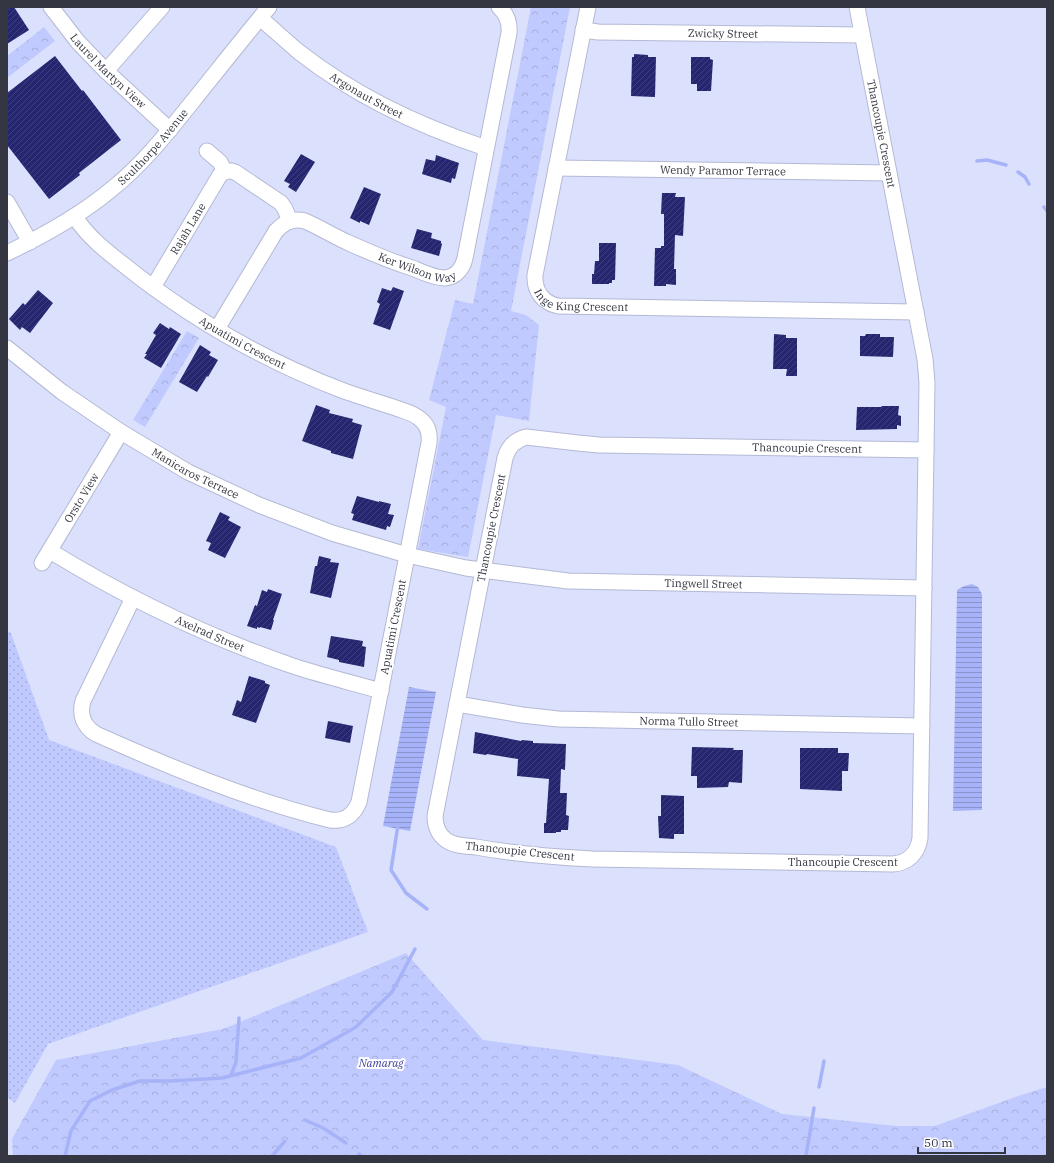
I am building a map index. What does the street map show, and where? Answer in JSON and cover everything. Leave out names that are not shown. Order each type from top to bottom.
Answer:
[{"type":"street","points":[[106,71],[162,7]]},
{"type":"street","name":"Ker Wilson Way","points":[[290,221],[305,221],[390,261],[439,277],[450,277],[458,272],[464,264],[509,28],[506,15],[499,7]]},
{"type":"street","name":"Inge King Crescent","points":[[588,7],[535,280],[536,288],[544,299],[558,306],[916,312]]},
{"type":"street","name":"Thancoupie Crescent","points":[[857,7],[925,359],[927,383],[922,726],[919,843],[913,855],[908,860],[893,864],[554,857],[501,852],[456,844],[448,841],[440,833],[435,816],[506,454],[512,444],[522,438],[533,437],[563,442],[599,444],[926,450]]},
{"type":"street","name":"Laurel Martyn View","points":[[54,8],[78,42],[106,71],[170,130]]},
{"type":"street","name":"Argonaut Street","points":[[265,13],[300,52],[343,83],[389,109],[436,131],[486,148]]},
{"type":"street","name":"Sculthorpe Avenue","points":[[7,253],[74,217],[114,188],[132,172],[170,130],[265,13]]},
{"type":"street","name":"Zwicky Street","points":[[583,30],[598,32],[862,35]]},
{"type":"street","points":[[207,151],[220,162],[225,172],[235,172],[281,203],[290,221],[282,225],[276,231],[217,329]]},
{"type":"street","name":"Wendy Paramor Terrace","points":[[556,168],[889,173]]},
{"type":"street","name":"Rajah Lane","points":[[153,287],[220,176],[225,172]]},
{"type":"street","points":[[7,202],[30,242]]},
{"type":"street","name":"Apuatimi Crescent","points":[[74,217],[92,239],[153,287],[217,329],[279,363],[344,391],[413,414],[424,422],[429,432],[429,441],[359,802],[354,812],[345,818],[332,821],[248,796],[171,768],[94,733],[86,725],[81,715],[83,701],[133,598]]},
{"type":"street","name":"Manicaros Terrace","points":[[7,348],[62,392],[121,432],[188,472],[259,505],[332,533],[407,555],[466,568],[483,570]]},
{"type":"street","name":"Orsto View","points":[[46,557],[121,432]]},
{"type":"street","name":"Axelrad Street","points":[[46,557],[77,567],[133,598],[213,636],[296,667],[381,691]]},
{"type":"street","name":"Tingwell Street","points":[[483,570],[540,578],[596,583],[924,588]]},
{"type":"street","name":"Norma Tullo Street","points":[[457,704],[522,715],[565,719],[922,726]]},
{"type":"green space","points":[[531,7],[570,7],[511,311],[526,315],[539,325],[529,421],[496,415],[468,557],[418,549],[446,407],[429,400],[455,300],[473,304]]},
{"type":"green space","points":[[44,27],[55,41],[7,78],[7,56]]},
{"type":"green space","points":[[187,331],[199,338],[145,427],[133,420]]},
{"type":"green space","points":[[7,631],[11,633],[49,740],[336,847],[368,932],[48,1044],[15,1103],[7,1097]]},
{"type":"green space","name":"Namarag","points":[[406,953],[483,1040],[678,1065],[782,1114],[896,1126],[935,1126],[1047,1087],[1047,1156],[13,1156],[12,1139],[56,1060],[223,1029]]},
{"type":"shaded area","points":[[972,584],[978,587],[982,594],[982,810],[953,811],[957,590]]},
{"type":"shaded area","points":[[409,687],[436,692],[410,831],[383,826]]},
{"type":"building","points":[[7,7],[14,7],[29,30],[7,44]]},
{"type":"building","points":[[634,54],[656,57],[655,97],[631,96],[632,57],[634,57]]},
{"type":"building","points":[[55,56],[121,140],[49,199],[7,145],[7,93]]},
{"type":"building","points":[[691,57],[710,57],[710,59],[713,60],[711,91],[697,91],[697,84],[691,84]]},
{"type":"building","points":[[301,154],[315,162],[296,192],[288,187],[290,184],[284,181]]},
{"type":"building","points":[[436,155],[459,163],[455,179],[452,178],[451,183],[422,174],[426,159],[435,161]]},
{"type":"building","points":[[364,187],[381,194],[369,225],[360,221],[360,223],[350,218]]},
{"type":"building","points":[[662,193],[676,193],[675,197],[685,197],[683,236],[675,235],[674,269],[676,269],[676,285],[666,284],[666,286],[654,286],[655,248],[661,248],[661,246],[664,246],[664,214],[661,214]]},
{"type":"building","points":[[417,229],[432,233],[431,238],[441,241],[442,244],[439,256],[411,248]]},
{"type":"building","points":[[599,243],[616,243],[615,280],[612,280],[612,283],[609,284],[592,284],[592,274],[594,274],[595,261],[599,261]]},
{"type":"building","points":[[393,287],[404,291],[390,330],[373,324],[380,304],[377,302],[382,288],[391,291]]},
{"type":"building","points":[[38,290],[53,303],[30,333],[22,327],[20,330],[9,319],[23,303],[25,305]]},
{"type":"building","points":[[160,323],[181,334],[161,368],[144,358],[156,335],[153,333]]},
{"type":"building","points":[[774,334],[786,335],[786,338],[797,338],[797,376],[786,376],[787,369],[773,369]]},
{"type":"building","points":[[866,334],[880,334],[880,337],[894,337],[893,357],[860,356],[860,336],[865,336]]},
{"type":"building","points":[[200,345],[211,352],[209,355],[218,360],[197,392],[179,382]]},
{"type":"building","points":[[316,405],[330,410],[329,413],[353,419],[352,422],[362,425],[353,459],[331,453],[331,451],[302,441]]},
{"type":"building","points":[[899,406],[898,415],[901,416],[901,426],[897,425],[897,429],[856,430],[857,407]]},
{"type":"building","points":[[357,496],[391,504],[388,514],[394,515],[390,527],[387,526],[386,530],[352,520],[354,514],[351,513]]},
{"type":"building","points":[[220,512],[230,517],[228,520],[241,527],[225,558],[208,550],[211,543],[206,541]]},
{"type":"building","points":[[319,556],[331,559],[330,562],[339,563],[331,598],[310,593],[315,566],[317,566]]},
{"type":"building","points":[[268,589],[282,594],[271,630],[260,627],[257,627],[257,629],[247,626],[255,605],[257,606],[262,590],[267,592]]},
{"type":"building","points":[[331,636],[363,641],[362,646],[366,647],[364,667],[339,662],[339,660],[327,657]]},
{"type":"building","points":[[249,676],[265,681],[265,683],[270,685],[256,723],[232,715],[237,700],[241,702]]},
{"type":"building","points":[[328,721],[353,726],[350,743],[325,738]]},
{"type":"building","points":[[475,732],[521,741],[533,741],[533,743],[566,744],[565,770],[561,769],[560,793],[567,793],[566,815],[569,816],[568,830],[561,830],[561,832],[556,833],[544,833],[549,779],[517,776],[518,759],[473,753]]},
{"type":"building","points":[[692,747],[734,748],[733,750],[743,750],[742,783],[729,782],[728,787],[697,788],[697,776],[691,776]]},
{"type":"building","points":[[800,748],[838,748],[838,753],[849,753],[848,771],[842,771],[842,791],[800,789]]},
{"type":"building","points":[[661,795],[684,796],[684,834],[674,834],[674,839],[659,838],[658,816],[661,816]]},
{"type":"waterway","points":[[977,161],[987,160],[1006,165]]},
{"type":"waterway","points":[[1018,172],[1025,177],[1029,184]]},
{"type":"waterway","points":[[1044,207],[1047,211]]},
{"type":"waterway","points":[[398,825],[391,870],[406,893],[427,909]]},
{"type":"waterway","points":[[65,1156],[71,1131],[90,1101],[112,1090],[140,1081],[222,1078],[301,1058],[356,1027],[392,992],[415,949]]},
{"type":"waterway","points":[[231,1075],[236,1062],[239,1018]]},
{"type":"waterway","points":[[819,1087],[824,1061]]},
{"type":"waterway","points":[[806,1156],[814,1108]]},
{"type":"waterway","points":[[305,1120],[323,1128],[346,1143]]},
{"type":"waterway","points":[[272,1156],[285,1141]]}]
